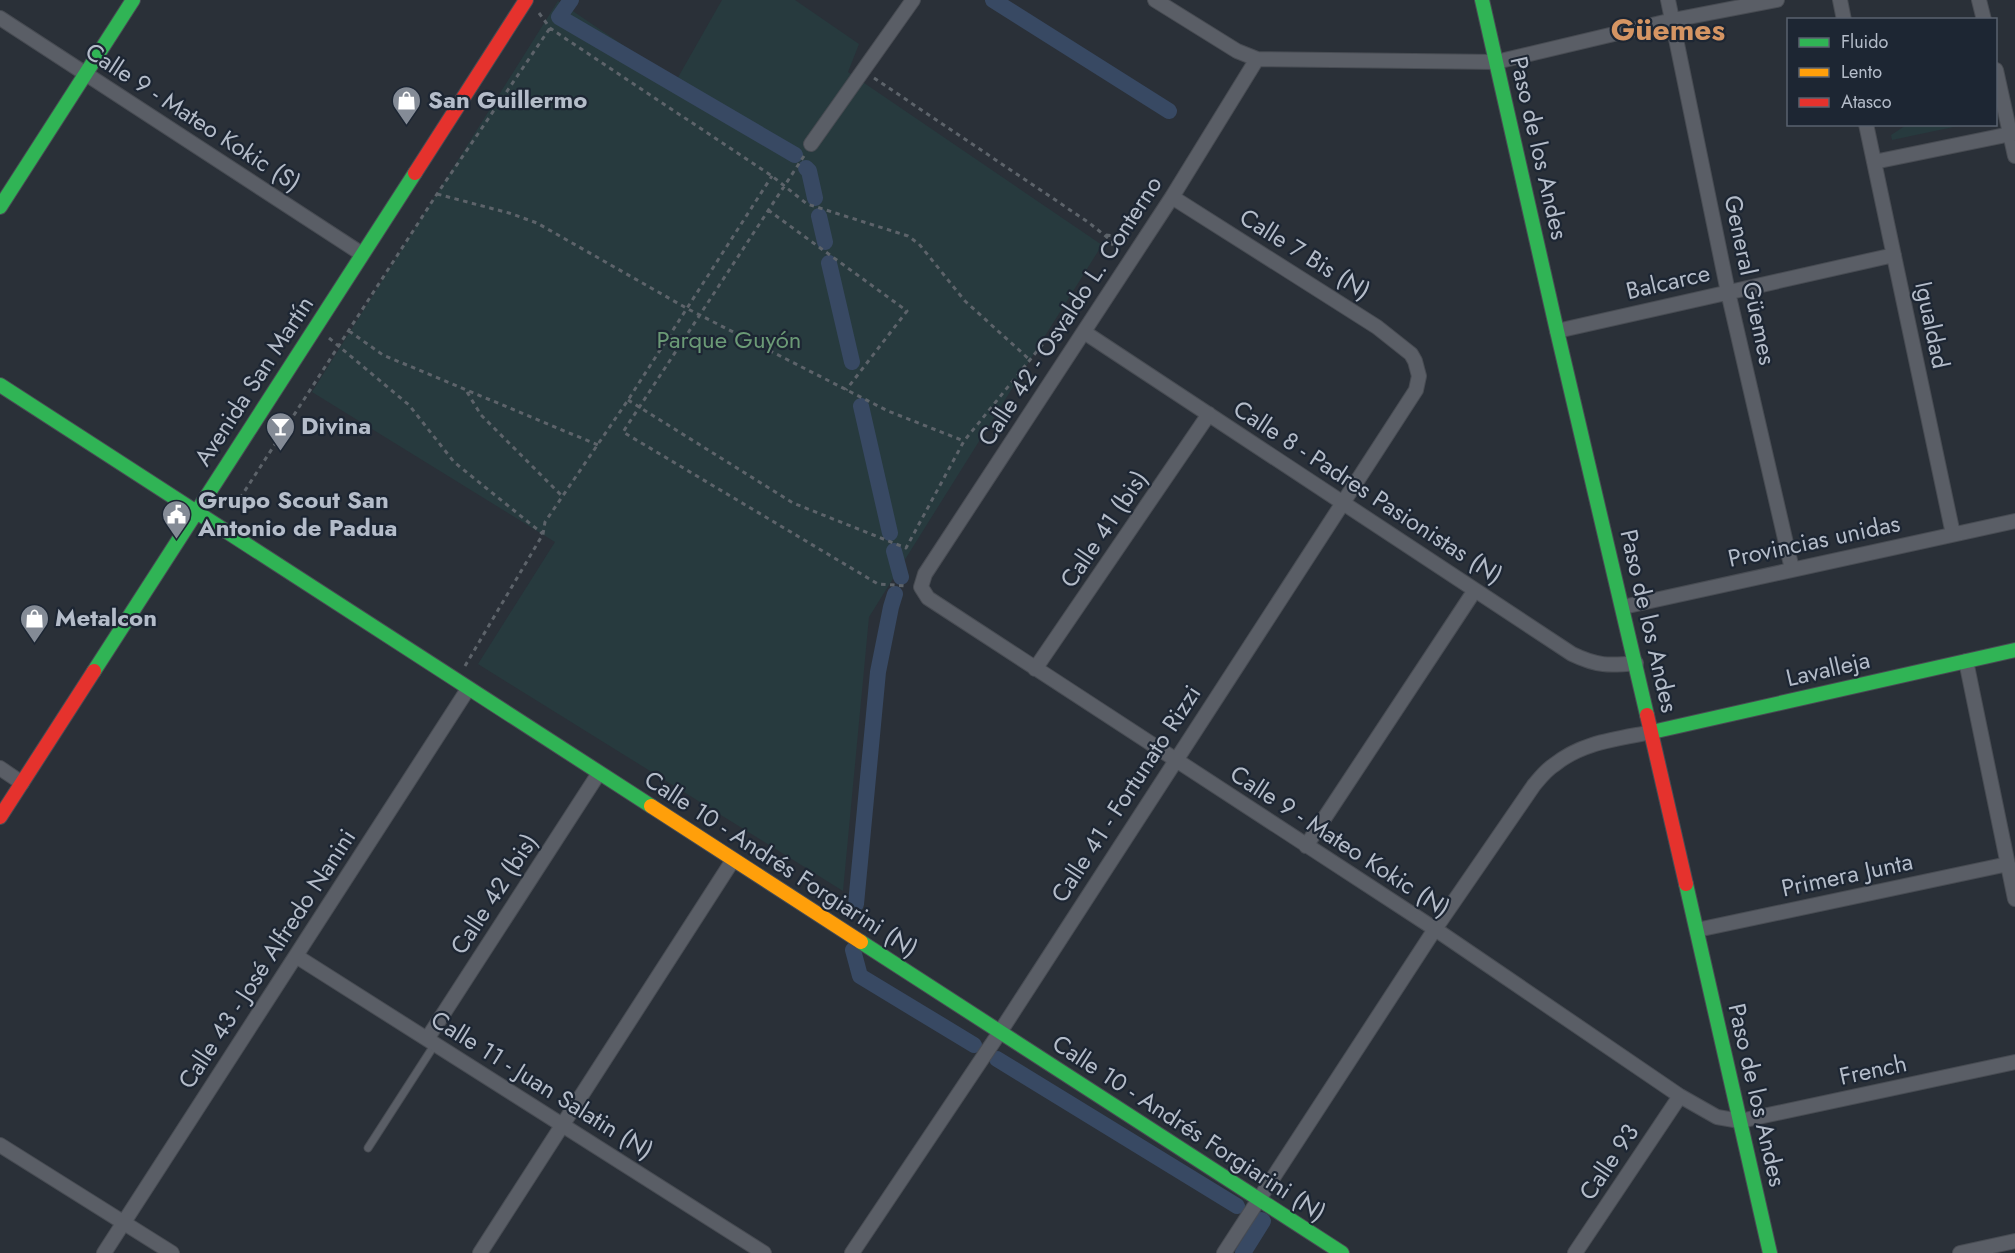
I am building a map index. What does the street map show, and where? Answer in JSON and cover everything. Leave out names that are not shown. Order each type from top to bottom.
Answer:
[{"type":"street","points":[[0,207],[133,0]]},
{"type":"street","points":[[811,144],[913,0]]},
{"type":"street","points":[[1155,0],[1237,51],[1257,59],[1496,62],[1672,21],[1777,0]]},
{"type":"street","name":"Paso de los Andes","points":[[1482,0],[1770,1253]]},
{"type":"street","name":"General Güemes","points":[[1668,0],[1728,292],[1792,569]]},
{"type":"street","points":[[1840,0],[1844,18]]},
{"type":"street","points":[[1979,0],[1984,18]]},
{"type":"street","name":"Avenida San Martín","points":[[0,817],[362,254],[531,5]]},
{"type":"street","name":"Calle 9 - Mateo Kokic (S)","points":[[0,18],[362,254]]},
{"type":"street","name":"Calle 42 - Osvaldo L. Conterno","points":[[921,587],[926,574],[1172,197],[1257,59]]},
{"type":"street","points":[[1997,77],[2013,134],[2015,156]]},
{"type":"street","name":"Igualdad","points":[[1866,126],[1953,534]]},
{"type":"street","points":[[1874,162],[2013,134]]},
{"type":"street","name":"Calle 7 Bis (N)","points":[[1172,197],[1377,327],[1411,354]]},
{"type":"street","name":"Balcarce","points":[[1557,331],[1894,255]]},
{"type":"street","name":"Calle 8 - Padres Pasionistas (N)","points":[[1084,332],[1572,654],[1591,663],[1608,666],[1636,663]]},
{"type":"street","name":"Calle 41 - Fortunato Rizzi","points":[[852,1253],[999,1032],[1416,390],[1419,376],[1411,354]]},
{"type":"street","name":"Calle 10 - Andrés Forgiarini (N)","points":[[0,385],[1342,1253]]},
{"type":"street","name":"Calle 41 (bis)","points":[[1035,669],[1209,414]]},
{"type":"street","name":"Provincias unidas","points":[[1623,607],[2015,521]]},
{"type":"street","name":"Calle 9 - Mateo Kokic (N)","points":[[921,587],[928,598],[1435,929],[1680,1096],[1717,1117],[1740,1121]]},
{"type":"street","points":[[1306,846],[1475,590]]},
{"type":"street","name":"Lavalleja","points":[[1652,732],[2015,650]]},
{"type":"street","points":[[1966,661],[2015,899]]},
{"type":"street","name":"Calle 43 - José Alfredo Nanini","points":[[104,1253],[296,956],[462,685]]},
{"type":"street","points":[[1224,1253],[1435,929],[1534,785],[1552,765],[1593,743],[1652,732]]},
{"type":"street","points":[[0,768],[22,783]]},
{"type":"street","name":"Calle 42 (bis)","points":[[431,1042],[599,773]]},
{"type":"street","points":[[480,1253],[734,860]]},
{"type":"street","name":"Primera Junta","points":[[1696,930],[2008,864]]},
{"type":"street","name":"Calle 11 - Juan Salatin (N)","points":[[296,956],[764,1253]]},
{"type":"street","name":"French","points":[[1740,1121],[2015,1062]]},
{"type":"street","name":"Calle 93","points":[[1575,1253],[1680,1096]]},
{"type":"street","points":[[0,1145],[172,1253]]},
{"type":"street","points":[[1960,1253],[2015,1240]]},
{"type":"lane","points":[[368,1148],[431,1042]]},
{"type":"path","points":[[531,5],[550,28],[772,176],[807,204],[908,236],[919,244],[965,301],[1030,360]]},
{"type":"path","points":[[235,506],[437,194],[550,28]]},
{"type":"path","points":[[863,71],[1088,222],[1104,235],[1121,257],[1123,272]]},
{"type":"path","points":[[811,144],[623,432],[878,584],[921,587]]},
{"type":"path","points":[[462,685],[543,534],[545,522],[688,309],[772,176]]},
{"type":"path","points":[[437,194],[509,213],[537,223],[688,309],[846,390],[888,411],[964,441]]},
{"type":"path","points":[[768,210],[907,310],[846,390]]},
{"type":"path","points":[[1104,235],[1132,237],[1148,234]]},
{"type":"path","points":[[315,327],[409,405],[454,462],[543,534]]},
{"type":"path","points":[[349,331],[383,355],[598,446]]},
{"type":"path","points":[[628,400],[793,503],[906,548],[964,441],[1046,340]]},
{"type":"path","points":[[466,390],[481,415],[563,498]]},
{"type":"green space","name":"Parque Guyón","points":[[722,0],[795,0],[859,44],[848,72],[1102,245],[869,617],[843,891],[478,664],[555,542],[312,392],[558,1],[676,81]]},
{"type":"green space","points":[[1905,126],[1958,126],[1892,140],[1891,135]]},
{"type":"waterway","points":[[571,0],[559,17],[795,155]]},
{"type":"waterway","points":[[993,0],[1169,111]]},
{"type":"waterway","points":[[806,168],[809,171],[815,198]]},
{"type":"waterway","points":[[819,216],[825,242]]},
{"type":"waterway","points":[[829,263],[852,362]]},
{"type":"waterway","points":[[861,406],[890,533]]},
{"type":"waterway","points":[[894,551],[901,577]]},
{"type":"waterway","points":[[856,904],[878,672],[895,594]]},
{"type":"waterway","points":[[853,950],[860,976],[974,1045]]},
{"type":"waterway","points":[[997,1059],[1237,1206]]},
{"type":"waterway","points":[[1243,1253],[1263,1221],[1261,1220]]},
{"type":"traffic: fast","points":[[0,207],[133,0]]},
{"type":"traffic: fast","points":[[1482,0],[1647,715]]},
{"type":"traffic: fast","points":[[94,671],[415,173]]},
{"type":"traffic: fast","points":[[0,385],[651,806]]},
{"type":"traffic: fast","points":[[1652,732],[2015,650]]},
{"type":"traffic: fast","points":[[1686,884],[1770,1253]]},
{"type":"traffic: fast","points":[[861,942],[1342,1253]]},
{"type":"traffic: slow","points":[[651,806],[861,942]]},
{"type":"traffic: jam","points":[[415,173],[526,0]]},
{"type":"traffic: jam","points":[[0,817],[94,671]]},
{"type":"traffic: jam","points":[[1647,715],[1686,884]]},
{"type":"place","name":"San Guillermo","points":[[407,126]]},
{"type":"place","name":"Divina","points":[[280,452]]},
{"type":"place","name":"Grupo Scout San Antonio de Padua","points":[[177,540]]},
{"type":"place","name":"Metalcon","points":[[34,644]]},
{"type":"district","name":"Güemes","points":[[1668,30]]}]
